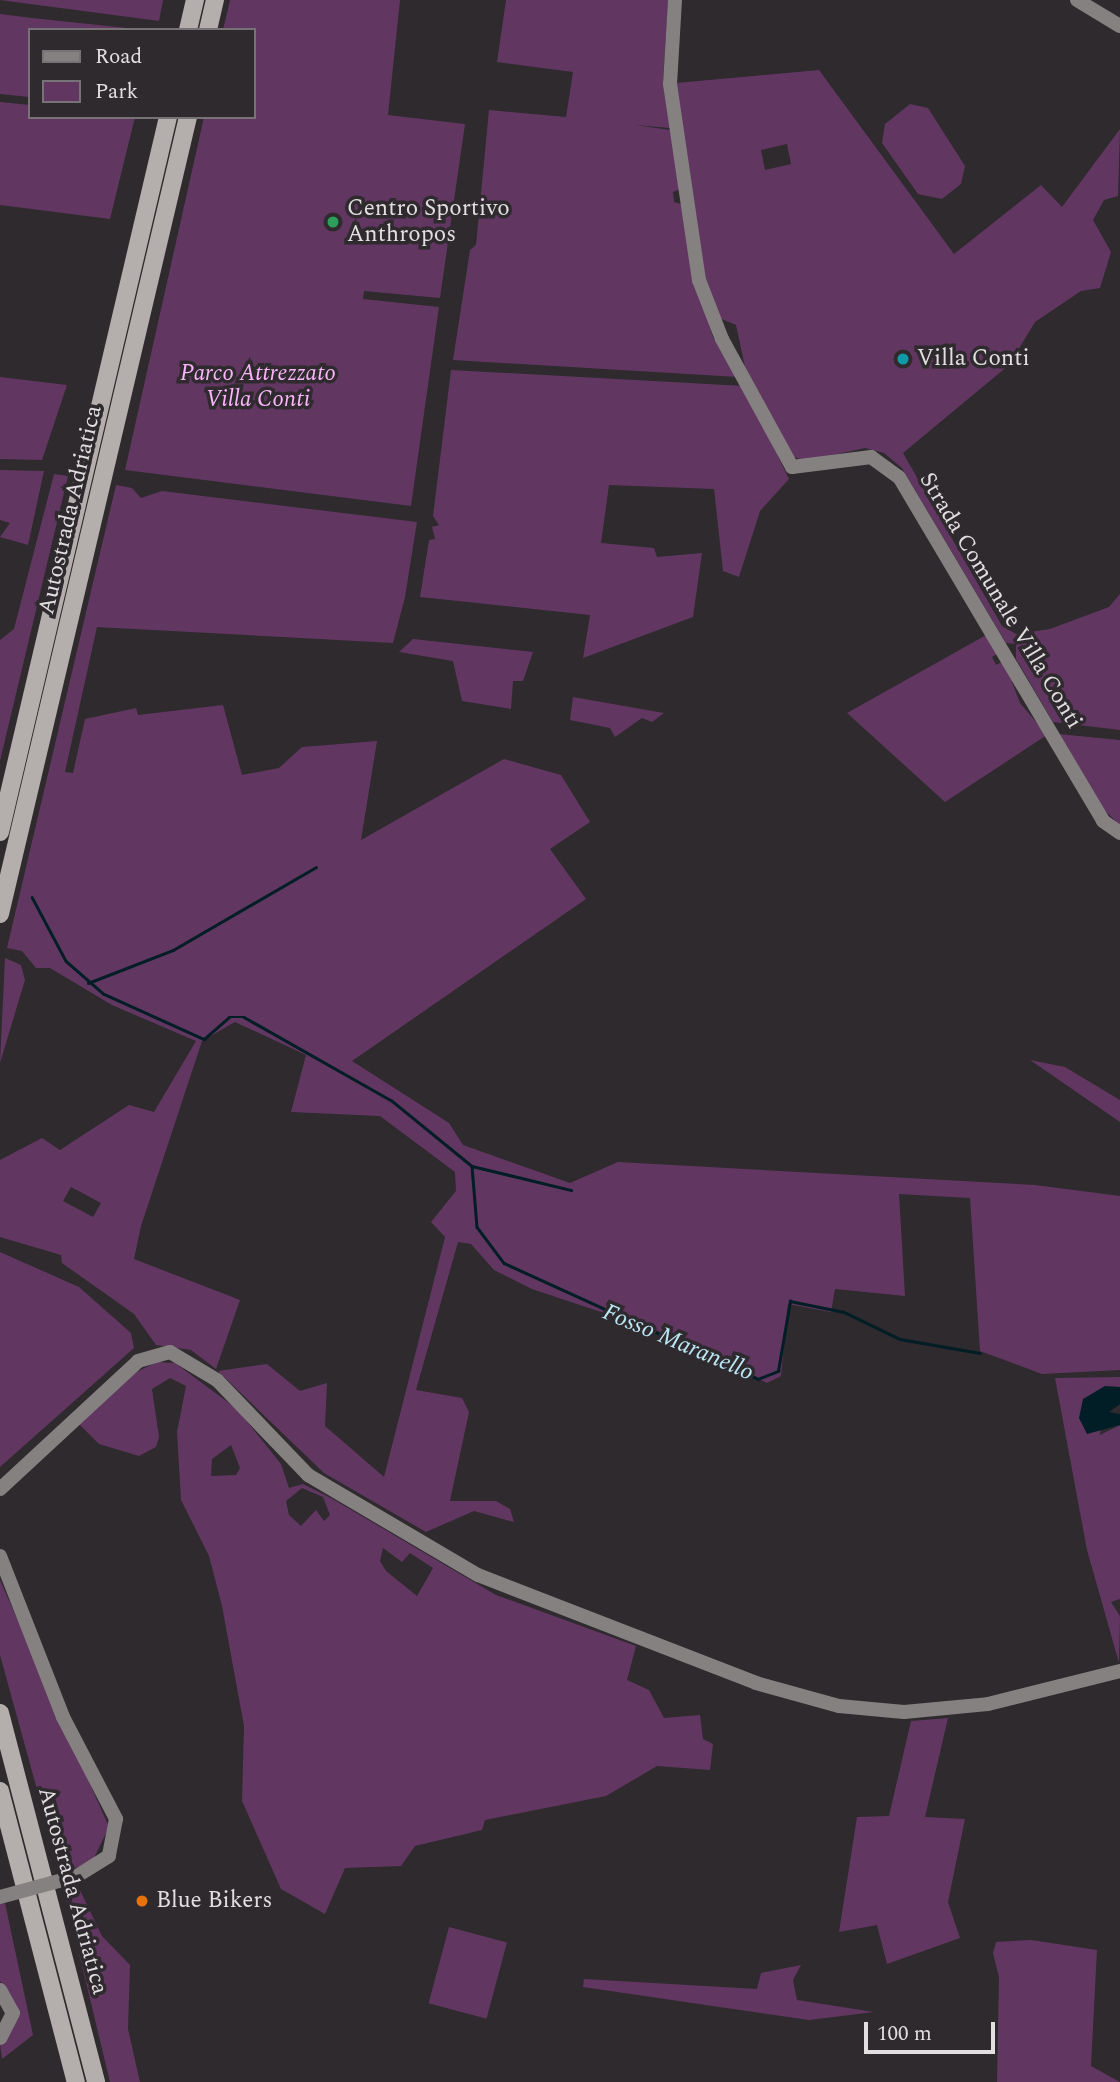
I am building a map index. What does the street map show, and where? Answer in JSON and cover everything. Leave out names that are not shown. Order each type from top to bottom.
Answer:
[{"type":"highway","points":[[188,28],[195,0]]},
{"type":"highway","points":[[208,28],[215,0]]},
{"type":"highway","name":"Autostrada Adriatica","points":[[0,832],[168,119]]},
{"type":"highway","name":"Autostrada Adriatica","points":[[0,914],[188,119]]},
{"type":"highway","name":"Autostrada Adriatica","points":[[0,1713],[96,2082]]},
{"type":"highway","name":"Autostrada Adriatica","points":[[0,1791],[76,2082]]},
{"type":"main road","name":"Strada Comunale Villa Conti","points":[[675,0],[670,84],[699,280],[722,339],[792,467],[862,456],[879,460],[899,477],[1103,821],[1120,833]]},
{"type":"main road","points":[[1077,0],[1120,26]]},
{"type":"main road","points":[[0,1489],[138,1361],[170,1352],[209,1373],[308,1475],[478,1575],[756,1683],[839,1706],[904,1712],[988,1704],[1120,1671]]},
{"type":"main road","points":[[0,1556],[63,1717],[116,1819],[109,1856],[77,1876],[0,1897]]},
{"type":"main road","points":[[0,1990],[13,2013],[0,2038]]},
{"type":"green space","points":[[0,0],[163,0],[159,21]]},
{"type":"green space","name":"Parco Attrezzato Villa Conti","points":[[230,0],[400,0],[388,115],[465,124],[440,298],[364,291],[363,299],[439,307],[411,506],[125,470],[204,119],[256,119],[256,28],[223,28]]},
{"type":"green space","points":[[506,0],[668,0],[663,82],[670,128],[635,125],[670,130],[680,189],[673,192],[674,202],[684,205],[696,284],[713,337],[738,377],[453,360],[470,250],[476,245],[489,110],[566,117],[573,72],[497,62]]},
{"type":"green space","points":[[0,14],[128,28],[28,28],[28,97],[0,94]]},
{"type":"green space","points":[[819,70],[954,254],[1041,185],[1062,207],[1120,129],[1118,196],[1104,200],[1093,220],[1111,252],[1100,288],[1081,291],[1035,322],[1009,365],[903,453],[1002,626],[1016,634],[1050,629],[1109,607],[1120,594],[1120,730],[1053,722],[1016,659],[1016,644],[1006,643],[902,468],[884,453],[865,448],[806,461],[791,456],[745,367],[736,325],[719,318],[702,271],[676,83]],"holes":[[[787,144],[791,164],[765,170],[761,150]]]},
{"type":"green space","points":[[0,102],[28,105],[28,119],[135,119],[110,219],[0,205]]},
{"type":"green space","points":[[910,104],[928,108],[965,166],[961,184],[942,199],[918,194],[882,143],[885,124]]},
{"type":"green space","points":[[451,370],[744,386],[789,479],[760,511],[739,577],[723,571],[714,489],[609,485],[601,543],[654,548],[657,557],[702,553],[693,617],[583,658],[590,615],[420,597],[429,540],[435,539],[432,527],[439,525],[433,516]]},
{"type":"green space","points":[[0,377],[67,385],[42,460],[0,459]]},
{"type":"green space","points":[[0,470],[44,471],[28,545],[0,537],[10,523],[0,520]]},
{"type":"green space","points":[[54,474],[68,476],[0,761],[0,640],[14,629]]},
{"type":"green space","points":[[116,485],[132,488],[141,498],[162,491],[417,522],[405,597],[393,643],[97,627],[65,772],[73,773],[85,719],[136,708],[138,715],[223,705],[242,775],[279,768],[302,747],[377,741],[361,840],[504,759],[561,775],[590,822],[550,849],[586,899],[352,1061],[449,1123],[463,1145],[570,1183],[618,1162],[1035,1185],[1120,1196],[1120,1370],[1042,1374],[980,1351],[970,1198],[899,1194],[905,1296],[835,1289],[831,1312],[788,1304],[781,1376],[767,1383],[658,1331],[532,1289],[494,1270],[471,1244],[458,1242],[416,1390],[462,1398],[469,1412],[450,1501],[496,1501],[510,1509],[514,1522],[474,1511],[426,1532],[324,1473],[218,1371],[267,1364],[300,1391],[327,1383],[325,1426],[384,1477],[445,1237],[431,1222],[456,1191],[455,1172],[380,1116],[291,1112],[306,1055],[235,1022],[202,1041],[141,1226],[134,1259],[240,1300],[216,1369],[191,1350],[156,1345],[134,1314],[62,1263],[61,1255],[0,1237],[0,1160],[42,1138],[60,1150],[129,1105],[154,1112],[196,1041],[112,1005],[50,968],[36,968],[22,951],[7,948]],"holes":[[[71,1187],[101,1203],[93,1217],[63,1201]]]},
{"type":"green space","points":[[988,634],[999,653],[992,657],[996,665],[1004,661],[1020,703],[1047,735],[945,802],[847,713]]},
{"type":"green space","points":[[413,639],[533,652],[523,681],[513,681],[511,709],[462,701],[453,661],[399,652]]},
{"type":"green space","points":[[573,697],[664,713],[652,722],[642,718],[615,737],[610,728],[570,720]]},
{"type":"green space","points":[[1058,734],[1120,740],[1120,825],[1104,810]]},
{"type":"green space","points":[[5,958],[21,965],[25,980],[0,1063]]},
{"type":"green space","points":[[1030,1060],[1065,1067],[1120,1100],[1120,1122]]},
{"type":"green space","points":[[0,1252],[79,1287],[131,1333],[134,1348],[0,1467]]},
{"type":"green space","points":[[157,1362],[175,1363],[237,1409],[281,1464],[289,1488],[303,1484],[331,1498],[496,1595],[636,1646],[627,1680],[649,1690],[664,1718],[700,1715],[703,1739],[713,1744],[710,1770],[657,1766],[606,1796],[485,1820],[482,1830],[415,1846],[401,1866],[345,1868],[325,1914],[281,1889],[242,1801],[244,1726],[222,1606],[209,1556],[181,1500],[177,1432],[186,1386],[170,1378],[152,1389],[159,1437],[156,1447],[139,1456],[99,1444],[77,1422],[128,1376]],"holes":[[[231,1445],[240,1468],[236,1475],[211,1476],[212,1459]],[[302,1488],[323,1497],[330,1515],[324,1521],[316,1510],[301,1526],[289,1515],[286,1501]],[[383,1548],[402,1562],[410,1553],[433,1568],[417,1596],[386,1571],[380,1561]]]},
{"type":"green space","points":[[1120,1377],[1120,1387],[1105,1387],[1100,1435],[1120,1425],[1120,1599],[1111,1602],[1120,1616],[1119,1663],[1087,1550],[1055,1378]]},
{"type":"green space","points":[[0,1580],[109,1827],[92,1862],[60,1873],[0,1655]]},
{"type":"green space","points":[[948,1718],[925,1817],[965,1819],[948,1902],[960,1938],[887,1964],[877,1925],[839,1932],[857,1817],[889,1816],[911,1721]]},
{"type":"green space","points":[[76,1882],[102,1936],[130,1965],[128,2029],[140,2082],[110,2082],[63,1887]]},
{"type":"green space","points":[[5,1903],[33,2035],[2,2059],[0,2044],[18,2014],[0,1981],[0,1904]]},
{"type":"green space","points":[[449,1927],[507,1943],[487,2019],[429,2003]]},
{"type":"green space","points":[[1031,1940],[1097,1950],[1091,2066],[1120,2082],[997,2082],[999,1977],[993,1953],[996,1942]]},
{"type":"green space","points":[[801,1965],[793,1980],[797,2000],[874,2012],[809,2020],[583,1987],[584,1979],[757,1989],[761,1973]]},
{"type":"water","points":[[1105,1386],[1120,1387],[1120,1404],[1109,1412],[1120,1414],[1120,1425],[1087,1434],[1079,1418],[1083,1399]]},
{"type":"waterway","points":[[88,983],[173,950],[316,867]]},
{"type":"waterway","name":"Fosso Maranello","points":[[32,897],[66,961],[104,994],[204,1039],[229,1017],[244,1017],[391,1100],[472,1166],[571,1190]]},
{"type":"waterway","name":"Fosso Maranello","points":[[472,1166],[477,1227],[504,1263],[758,1379],[778,1371],[790,1301],[844,1312],[900,1339],[980,1353]]},
{"type":"place","name":"Centro Sportivo Anthropos","points":[[333,222]]},
{"type":"place","name":"Villa Conti","points":[[903,359]]},
{"type":"place","name":"Blue Bikers","points":[[142,1901]]}]
